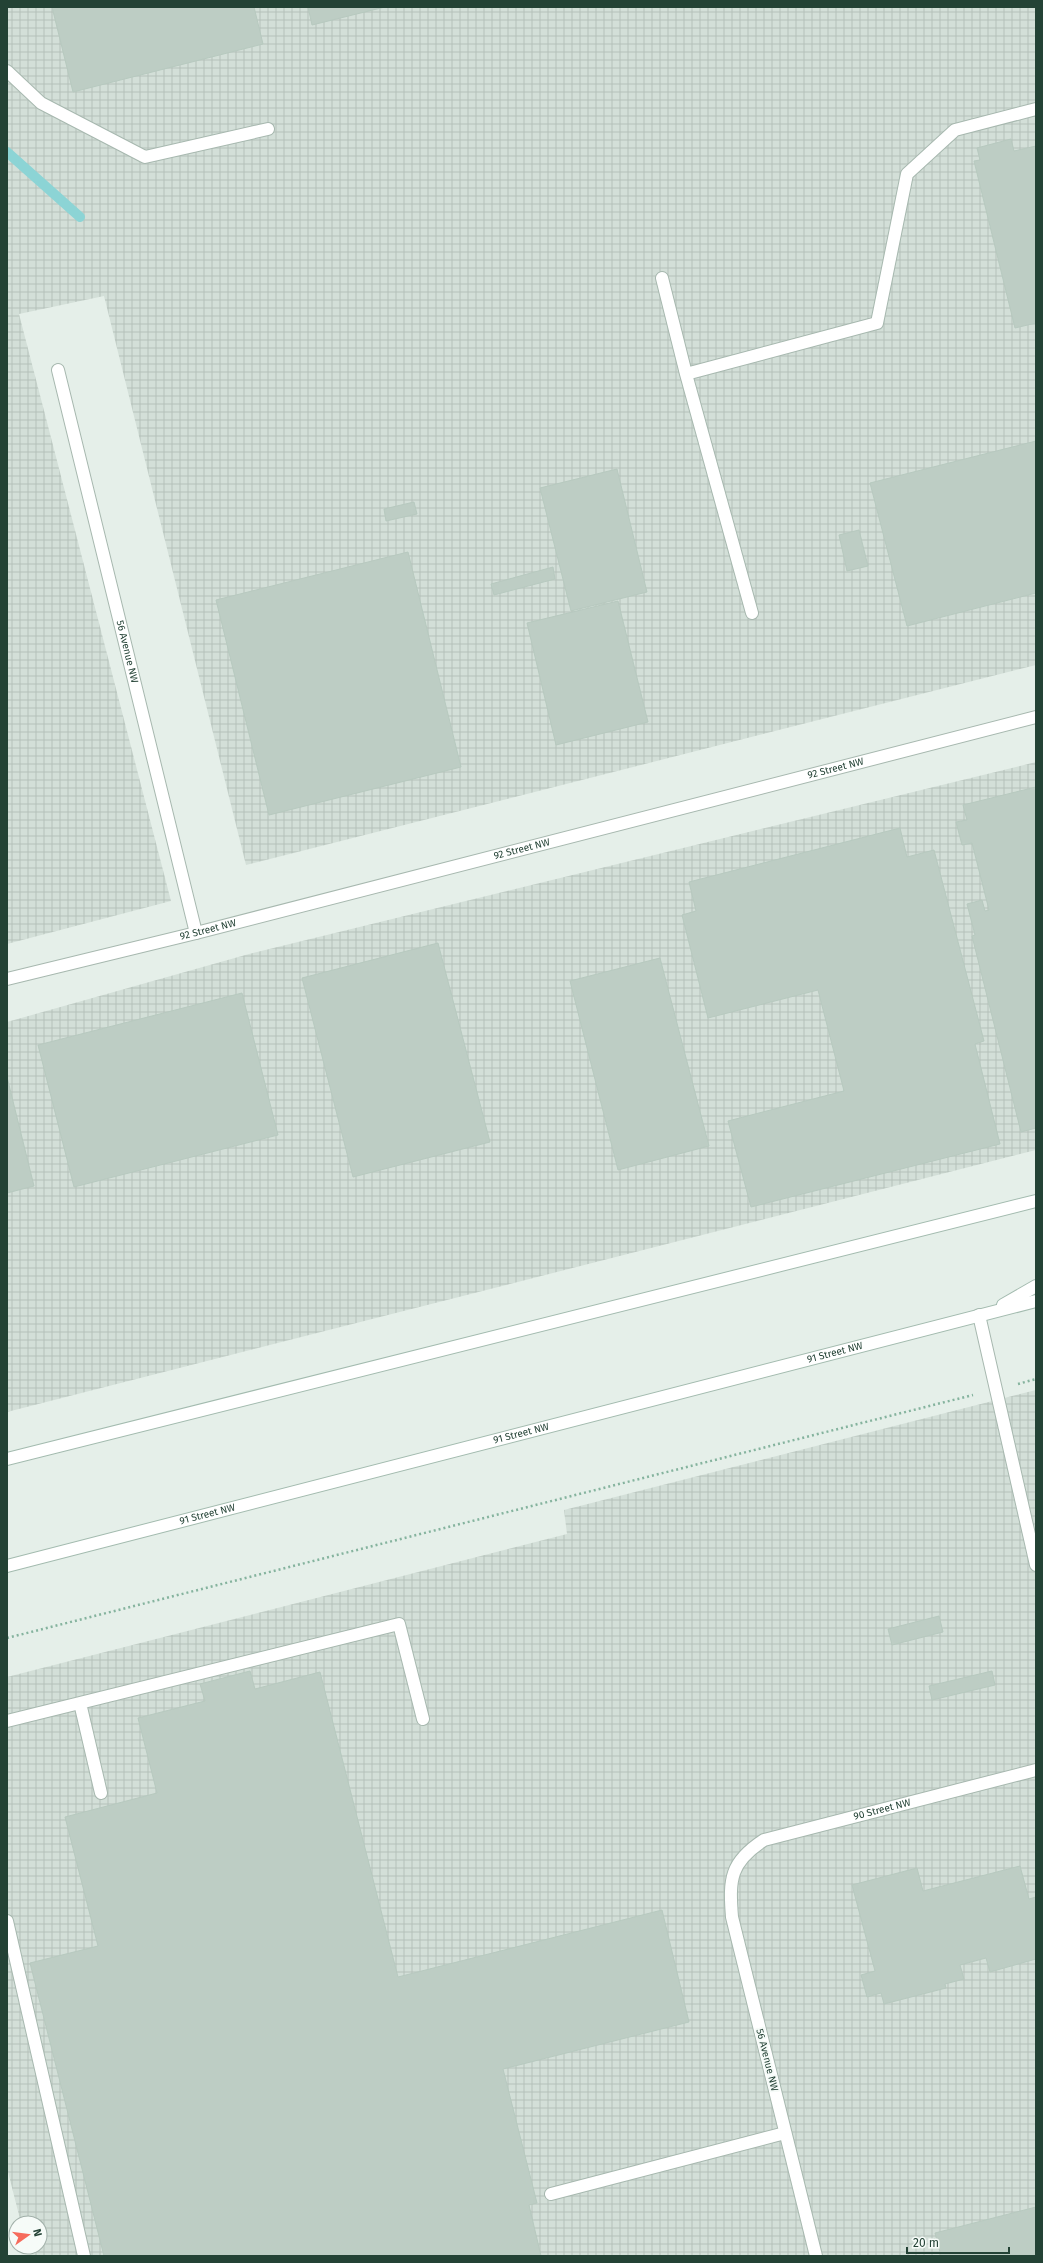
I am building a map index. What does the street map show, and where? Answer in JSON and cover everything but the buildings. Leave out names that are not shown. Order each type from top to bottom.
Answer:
[{"type":"street","points":[[7,71],[41,103],[145,157],[268,129]]},
{"type":"street","points":[[686,374],[877,323],[907,174],[956,130],[1036,109]]},
{"type":"street","points":[[662,278],[686,374],[752,613]]},
{"type":"street","name":"56 Avenue NW","points":[[58,370],[196,933]]},
{"type":"street","name":"92 Street NW","points":[[7,979],[196,933],[1036,717]]},
{"type":"street","points":[[7,1459],[1036,1201]]},
{"type":"street","points":[[991,1312],[1036,1286]]},
{"type":"street","name":"91 Street NW","points":[[7,1566],[1036,1301]]},
{"type":"street","points":[[979,1315],[1036,1565]]},
{"type":"street","points":[[7,1721],[399,1624],[423,1719]]},
{"type":"street","points":[[80,1703],[102,1793]]},
{"type":"street","name":"90 Street NW","points":[[738,1865],[750,1849],[764,1840],[779,1835],[1036,1770]]},
{"type":"street","name":"56 Avenue NW","points":[[738,1865],[731,1878],[732,1917],[816,2256]]},
{"type":"street","points":[[7,1921],[84,2256]]},
{"type":"street","points":[[551,2194],[785,2133]]},
{"type":"path","points":[[7,1638],[1036,1379]]},
{"type":"shaded area","points":[[7,7],[1036,7],[1036,665],[246,865],[104,296],[19,314],[171,901],[7,944]]},
{"type":"shaded area","points":[[1036,762],[1036,1150],[7,1412],[7,1022],[249,954]]},
{"type":"shaded area","points":[[1036,1390],[1036,2256],[30,2256],[48,2255],[48,2215],[19,2215],[7,2168],[7,1677],[567,1534],[564,1510]]},
{"type":"waterway","points":[[7,152],[80,217]]}]
